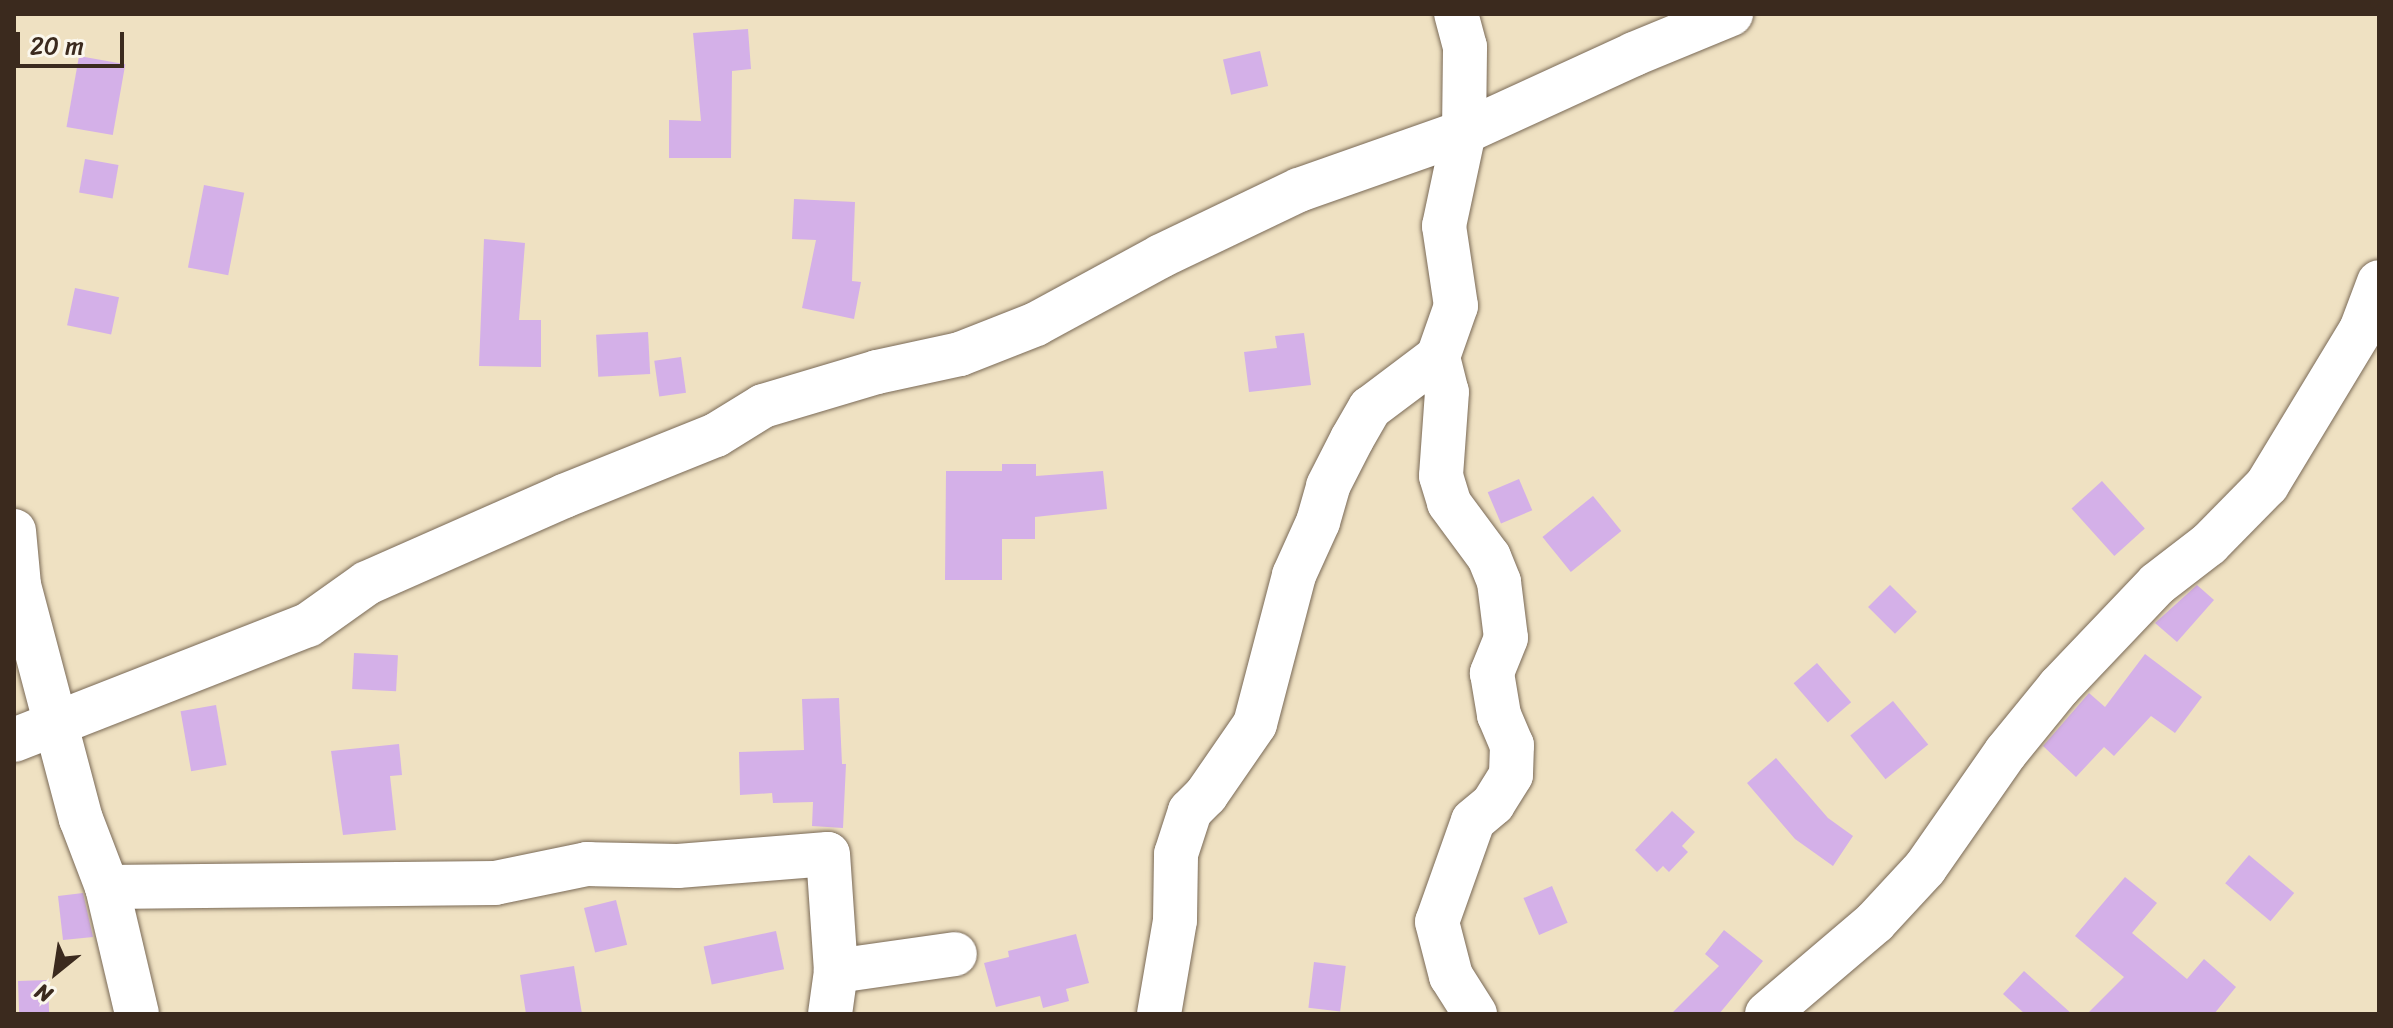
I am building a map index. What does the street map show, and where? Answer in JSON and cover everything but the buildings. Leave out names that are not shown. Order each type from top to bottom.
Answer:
[{"type":"street","points":[[1159,1014],[1175,920],[1176,854],[1190,811],[1206,795],[1255,724],[1294,575],[1318,522],[1328,486],[1370,408],[1438,357],[1456,306],[1444,226],[1464,132],[1465,47],[1456,14]]},
{"type":"street","points":[[14,740],[308,625],[367,583],[564,496],[716,435],[763,406],[877,372],[960,354],[1036,324],[1161,256],[1299,190],[1464,132],[1620,60],[1731,14]]},
{"type":"street","points":[[1767,1014],[1875,922],[1925,868],[2006,752],[2059,687],[2157,584],[2209,544],[2267,485],[2361,330],[2379,282]]},
{"type":"street","points":[[1438,357],[1447,392],[1441,476],[1449,503],[1489,557],[1499,582],[1506,638],[1492,673],[1499,715],[1512,745],[1511,775],[1493,804],[1473,821],[1437,922],[1451,976],[1475,1014]]},
{"type":"street","points":[[14,531],[19,585],[54,723],[81,819],[107,887],[137,1014]]},
{"type":"street","points":[[107,887],[495,883],[587,864],[678,866],[828,854],[836,971],[830,1014]]},
{"type":"street","points":[[836,971],[955,954]]}]
